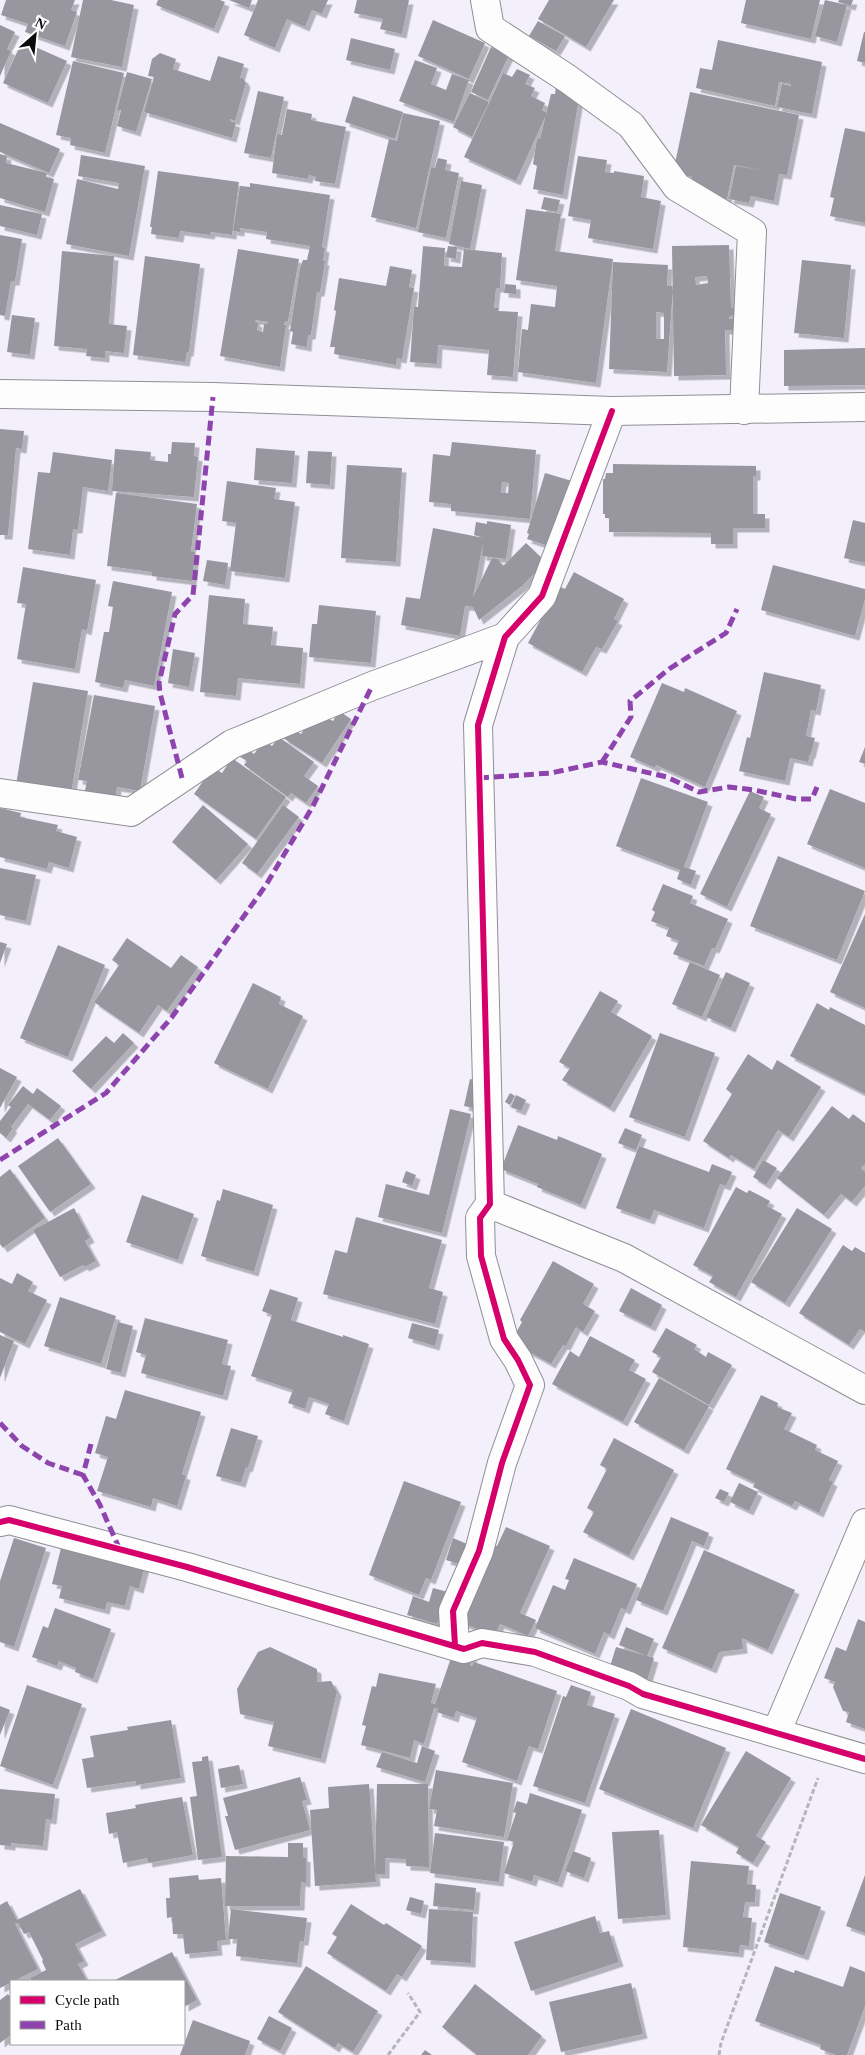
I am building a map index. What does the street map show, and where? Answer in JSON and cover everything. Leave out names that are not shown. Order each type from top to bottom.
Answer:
[{"type":"street","points":[[485,0],[490,28],[568,79],[631,125],[677,187],[752,232],[744,410]]},
{"type":"street","points":[[0,394],[213,397],[612,411],[865,407]]},
{"type":"street","points":[[455,1646],[453,1611],[479,1550],[502,1463],[530,1385],[518,1360],[504,1339],[481,1256],[480,1218],[490,1204],[478,725],[505,637],[542,596],[612,411]]},
{"type":"street","points":[[0,793],[131,812],[232,744],[372,686],[505,637]]},
{"type":"street","points":[[490,1204],[624,1258],[865,1390]]},
{"type":"street","points":[[0,1522],[9,1520],[187,1567],[464,1649],[482,1643],[535,1652],[629,1686],[643,1694],[865,1759]]},
{"type":"street","points":[[776,1733],[865,1523]]},
{"type":"path","points":[[719,2055],[721,2043],[829,1749]]},
{"type":"path","points":[[388,2055],[420,2012],[408,1993]]},
{"type":"building","points":[[6,0],[75,0],[71,10],[77,12],[65,46],[25,32],[28,24],[1,15]]},
{"type":"building","points":[[83,0],[111,0],[134,5],[122,67],[71,57]]},
{"type":"building","points":[[158,0],[220,0],[225,2],[214,29],[156,5]]},
{"type":"building","points":[[229,0],[252,0],[249,8]]},
{"type":"building","points":[[258,0],[328,0],[322,14],[312,10],[305,27],[287,19],[275,48],[244,35]]},
{"type":"building","points":[[357,0],[409,0],[402,34],[380,29],[383,19],[354,13]]},
{"type":"building","points":[[549,0],[614,0],[586,47],[538,19]]},
{"type":"building","points":[[746,0],[820,0],[811,39],[741,23]]},
{"type":"building","points":[[825,0],[847,5],[837,42],[815,36]]},
{"type":"building","points":[[839,0],[853,0],[851,6],[838,2]]},
{"type":"building","points":[[433,20],[485,43],[469,79],[418,56]]},
{"type":"building","points":[[538,21],[565,36],[556,51],[529,36]]},
{"type":"building","points":[[0,25],[15,32],[7,49],[11,51],[0,76]]},
{"type":"building","points":[[865,32],[865,63],[857,61]]},
{"type":"building","points":[[351,38],[395,49],[390,70],[346,60]]},
{"type":"building","points":[[718,40],[822,62],[812,114],[777,107],[782,84],[791,86],[791,84],[779,82],[775,106],[696,88],[700,68],[712,70]]},
{"type":"building","points":[[22,41],[67,61],[48,103],[3,83]]},
{"type":"building","points":[[491,47],[509,55],[488,100],[471,92]]},
{"type":"building","points":[[160,53],[176,59],[173,69],[210,81],[218,56],[244,64],[240,78],[243,78],[246,83],[235,121],[230,119],[230,121],[236,123],[232,138],[144,112],[154,77],[148,76],[152,59]]},
{"type":"building","points":[[415,60],[437,68],[431,84],[446,90],[452,74],[469,80],[454,122],[399,101]]},
{"type":"building","points":[[73,61],[124,73],[105,153],[70,145],[71,138],[56,135]]},
{"type":"building","points":[[517,69],[530,75],[525,84],[535,88],[531,96],[545,103],[542,110],[547,113],[516,181],[464,157],[503,73],[512,77]]},
{"type":"building","points":[[127,72],[152,79],[136,132],[117,126],[121,110],[117,110]]},
{"type":"building","points":[[556,87],[579,98],[563,195],[533,189],[537,166],[533,164],[537,139],[540,139],[551,94],[555,94]]},
{"type":"building","points":[[258,91],[284,97],[271,158],[244,153]]},
{"type":"building","points":[[690,92],[799,115],[787,175],[779,174],[774,201],[751,196],[749,203],[729,199],[736,166],[767,171],[734,165],[727,199],[690,191],[692,177],[673,173]]},
{"type":"building","points":[[470,93],[489,102],[472,137],[453,127]]},
{"type":"building","points":[[353,96],[403,112],[395,139],[345,122]]},
{"type":"building","points":[[287,109],[312,114],[311,120],[346,127],[335,184],[315,181],[316,177],[309,175],[308,179],[272,173],[277,134],[282,135]]},
{"type":"building","points":[[403,113],[440,121],[416,228],[371,217],[389,139],[397,141]]},
{"type":"building","points":[[0,123],[60,149],[49,173],[0,152]]},
{"type":"building","points":[[845,128],[865,132],[865,223],[830,216],[834,198],[830,197]]},
{"type":"building","points":[[0,154],[7,156],[6,163],[47,173],[46,177],[54,179],[45,212],[0,198]]},
{"type":"building","points":[[81,155],[145,166],[129,256],[66,244],[77,179],[118,189],[119,183],[78,176]]},
{"type":"building","points":[[578,156],[607,160],[605,172],[614,173],[614,171],[644,176],[641,197],[661,201],[653,249],[588,238],[591,220],[568,216]]},
{"type":"building","points":[[438,158],[447,160],[445,170],[459,173],[446,238],[418,232],[431,167],[435,168]]},
{"type":"building","points":[[158,171],[239,182],[232,235],[211,232],[210,235],[180,231],[179,238],[151,234],[152,227],[150,227]]},
{"type":"building","points":[[461,181],[482,185],[470,249],[449,244]]},
{"type":"building","points":[[250,183],[330,195],[322,247],[325,248],[323,261],[325,261],[307,347],[291,344],[293,332],[290,331],[300,268],[303,260],[307,260],[310,246],[266,239],[267,232],[240,228],[240,232],[233,231],[240,186],[250,187]]},
{"type":"building","points":[[544,197],[560,200],[557,212],[541,209]]},
{"type":"building","points":[[0,205],[42,214],[37,235],[0,226]]},
{"type":"building","points":[[526,209],[561,214],[555,251],[613,259],[596,383],[518,372],[522,329],[528,330],[531,304],[555,307],[557,286],[516,280]]},
{"type":"building","points":[[0,235],[22,239],[15,281],[11,281],[5,316],[0,315]]},
{"type":"building","points":[[729,245],[731,308],[738,308],[738,315],[729,316],[729,319],[738,318],[738,330],[725,330],[726,375],[674,376],[672,246]],"holes":[[[707,276],[708,283],[696,285],[695,277]]]},
{"type":"building","points":[[423,246],[445,248],[444,266],[462,267],[464,249],[502,253],[500,288],[496,288],[494,308],[499,308],[498,311],[518,312],[513,377],[487,375],[489,350],[438,345],[437,364],[410,362],[414,307],[418,307]]},
{"type":"building","points":[[448,246],[457,247],[456,259],[446,257]]},
{"type":"building","points":[[238,249],[299,259],[288,321],[285,321],[284,325],[286,325],[280,367],[220,356]],"holes":[[[256,320],[268,322],[264,324],[263,332],[257,330],[258,323],[255,322]]]},
{"type":"building","points":[[62,251],[114,256],[109,324],[127,326],[124,353],[105,351],[105,358],[86,356],[87,349],[54,346]]},
{"type":"building","points":[[145,256],[200,264],[189,352],[187,352],[185,362],[133,355]]},
{"type":"building","points":[[802,260],[851,265],[844,338],[794,333]]},
{"type":"building","points":[[613,262],[668,265],[667,286],[673,286],[667,372],[609,369]],"holes":[[[656,312],[664,313],[664,339],[656,339]]]},
{"type":"building","points":[[390,266],[412,270],[409,287],[414,288],[402,359],[397,358],[396,365],[334,354],[335,347],[330,347],[339,278],[386,286]]},
{"type":"building","points":[[505,284],[516,285],[516,294],[504,293]]},
{"type":"building","points":[[12,315],[35,318],[30,355],[7,352]]},
{"type":"building","points":[[865,348],[865,385],[784,386],[784,350]]},
{"type":"building","points":[[0,429],[24,431],[22,449],[16,448],[8,535],[0,535]]},
{"type":"building","points":[[172,442],[195,443],[194,456],[198,457],[194,497],[112,491],[115,449],[151,452],[150,460],[168,462],[168,454],[171,454]]},
{"type":"building","points":[[452,442],[536,450],[530,519],[451,511],[451,504],[429,502],[433,454],[450,456]],"holes":[[[502,482],[509,483],[508,493],[501,493]]]},
{"type":"building","points":[[256,448],[295,451],[292,483],[254,480]]},
{"type":"building","points":[[308,451],[332,452],[330,485],[306,483]]},
{"type":"building","points":[[53,452],[112,460],[108,491],[83,487],[78,529],[73,529],[70,555],[28,549],[38,472],[50,473]]},
{"type":"building","points":[[613,464],[756,466],[756,476],[753,476],[753,514],[765,514],[765,528],[733,528],[733,544],[711,544],[711,533],[609,532],[609,518],[605,518],[605,514],[603,514],[603,479],[605,479],[606,473],[613,473]]},
{"type":"building","points":[[347,465],[402,468],[396,562],[341,558]]},
{"type":"building","points":[[545,473],[572,481],[552,547],[527,539],[529,534],[527,533]]},
{"type":"building","points":[[227,481],[276,488],[274,499],[295,502],[285,578],[230,571],[236,523],[222,521]]},
{"type":"building","points":[[116,493],[197,504],[191,551],[195,552],[192,581],[152,576],[152,572],[107,566]]},
{"type":"building","points":[[853,520],[865,523],[865,563],[844,558]]},
{"type":"building","points":[[487,521],[511,525],[506,559],[482,556],[483,543],[473,597],[492,558],[498,559],[503,566],[526,543],[546,562],[522,586],[479,620],[473,607],[465,606],[460,636],[401,625],[406,597],[420,599],[433,528],[484,538],[474,535],[476,522],[487,524]]},
{"type":"building","points":[[207,560],[228,563],[225,585],[203,581]]},
{"type":"building","points":[[773,565],[865,589],[865,599],[855,636],[761,610]]},
{"type":"building","points":[[23,567],[96,580],[87,631],[82,629],[75,669],[17,659],[26,604],[17,603]]},
{"type":"building","points":[[574,572],[624,599],[614,619],[618,621],[602,649],[596,647],[582,672],[528,643],[556,585],[565,589]]},
{"type":"building","points":[[113,581],[172,592],[154,686],[125,680],[123,688],[95,682],[104,632],[109,632],[113,607],[108,606]]},
{"type":"building","points":[[209,595],[245,599],[243,624],[273,627],[271,645],[303,648],[300,684],[238,678],[236,696],[200,692]]},
{"type":"building","points":[[319,605],[376,611],[371,663],[309,657],[312,624],[317,624]]},
{"type":"building","points":[[173,649],[195,653],[189,687],[168,683]]},
{"type":"building","points":[[764,672],[821,685],[816,711],[811,710],[806,736],[815,738],[808,762],[790,758],[785,781],[739,771],[747,737],[750,738]]},
{"type":"building","points":[[33,682],[88,691],[71,794],[16,785]]},
{"type":"building","points":[[662,683],[684,692],[685,688],[737,711],[705,787],[656,765],[655,768],[630,757]]},
{"type":"building","points":[[94,695],[155,706],[140,791],[117,787],[115,800],[84,795],[87,781],[78,780]]},
{"type":"building","points":[[339,711],[351,719],[322,763],[283,738],[290,727],[301,734],[310,719],[319,717],[333,721]]},
{"type":"building","points":[[279,737],[314,762],[304,776],[318,786],[306,803],[291,793],[288,797],[244,765],[247,761],[240,757],[246,748],[254,754],[264,740],[272,746]]},
{"type":"building","points":[[865,747],[865,764],[859,762]]},
{"type":"building","points":[[232,758],[286,797],[256,839],[194,794],[213,767],[222,773]]},
{"type":"building","points":[[641,778],[708,802],[684,867],[696,871],[691,885],[677,879],[680,870],[616,846]]},
{"type":"building","points":[[830,789],[865,803],[865,868],[807,844]]},
{"type":"building","points":[[750,791],[764,797],[759,808],[771,814],[727,907],[700,894]]},
{"type":"building","points":[[203,805],[248,844],[216,880],[172,842]]},
{"type":"building","points":[[283,805],[299,817],[257,874],[242,863]]},
{"type":"building","points":[[0,808],[21,813],[20,817],[58,825],[56,831],[77,837],[69,868],[49,862],[47,869],[0,857]]},
{"type":"building","points":[[778,856],[865,891],[837,960],[750,926]]},
{"type":"building","points":[[0,868],[36,875],[26,921],[0,915]]},
{"type":"building","points":[[663,884],[693,896],[690,903],[728,919],[715,949],[712,948],[704,966],[673,954],[679,941],[666,936],[669,928],[651,921],[655,912],[652,910]]},
{"type":"building","points":[[865,914],[865,1008],[830,992]]},
{"type":"building","points":[[127,938],[171,968],[181,955],[198,967],[167,1011],[158,1005],[139,1033],[94,1002],[119,965],[112,960]]},
{"type":"building","points":[[0,942],[7,944],[0,963]]},
{"type":"building","points":[[58,945],[105,965],[68,1057],[20,1038]]},
{"type":"building","points":[[690,962],[720,975],[702,1017],[672,1004]]},
{"type":"building","points":[[726,972],[750,983],[731,1028],[706,1017]]},
{"type":"building","points":[[253,983],[281,997],[279,1004],[303,1016],[268,1089],[214,1063]]},
{"type":"building","points":[[600,991],[618,1001],[611,1012],[652,1036],[610,1108],[562,1080],[570,1068],[559,1062]]},
{"type":"building","points":[[817,1003],[829,1010],[830,1007],[865,1025],[865,1094],[790,1056]]},
{"type":"building","points":[[123,1033],[134,1043],[91,1089],[72,1071],[106,1036],[114,1043]]},
{"type":"building","points":[[660,1033],[715,1053],[685,1137],[629,1117]]},
{"type":"building","points":[[748,1054],[772,1070],[777,1060],[821,1087],[789,1137],[778,1130],[754,1169],[731,1155],[729,1158],[703,1141],[732,1094],[726,1089]]},
{"type":"building","points":[[0,1068],[17,1077],[0,1108]]},
{"type":"building","points":[[470,1079],[479,1081],[473,1108],[464,1106]]},
{"type":"building","points":[[23,1086],[33,1094],[37,1088],[61,1106],[50,1120],[28,1104],[11,1127],[13,1128],[6,1138],[0,1133],[0,1121],[11,1107],[8,1105]]},
{"type":"building","points":[[510,1093],[515,1096],[510,1105],[505,1102]]},
{"type":"building","points":[[516,1095],[526,1100],[521,1111],[511,1107]]},
{"type":"building","points":[[832,1106],[849,1119],[853,1114],[865,1123],[865,1164],[861,1168],[865,1172],[865,1186],[852,1202],[841,1194],[824,1215],[777,1178]]},
{"type":"building","points":[[450,1109],[471,1114],[442,1233],[378,1217],[386,1184],[429,1195]]},
{"type":"building","points":[[518,1125],[557,1140],[558,1136],[602,1154],[581,1205],[537,1187],[538,1184],[501,1169]]},
{"type":"building","points":[[625,1128],[642,1135],[636,1150],[618,1143]]},
{"type":"building","points":[[58,1138],[91,1184],[50,1212],[18,1166]]},
{"type":"building","points":[[639,1146],[709,1172],[712,1164],[732,1172],[726,1186],[720,1184],[704,1228],[654,1210],[650,1220],[616,1208]]},
{"type":"building","points":[[763,1160],[777,1168],[766,1185],[753,1177]]},
{"type":"building","points":[[10,1169],[45,1218],[3,1248],[0,1244],[0,1177]]},
{"type":"building","points":[[406,1171],[416,1175],[412,1186],[402,1182]]},
{"type":"building","points":[[736,1187],[747,1193],[749,1190],[770,1201],[767,1206],[782,1214],[736,1297],[709,1282],[713,1276],[693,1265]]},
{"type":"building","points":[[223,1189],[273,1205],[254,1272],[201,1256],[217,1200],[220,1201]]},
{"type":"building","points":[[142,1195],[194,1214],[178,1260],[126,1242]]},
{"type":"building","points":[[74,1208],[90,1238],[85,1241],[96,1261],[85,1267],[83,1265],[60,1277],[33,1230]]},
{"type":"building","points":[[797,1208],[832,1229],[785,1303],[751,1282]]},
{"type":"building","points":[[356,1217],[442,1240],[429,1288],[443,1292],[435,1324],[323,1294],[335,1250],[347,1253]]},
{"type":"building","points":[[843,1245],[852,1251],[855,1247],[865,1253],[865,1332],[860,1329],[849,1345],[799,1313]]},
{"type":"building","points":[[553,1261],[594,1284],[583,1304],[595,1311],[583,1332],[576,1327],[566,1346],[563,1345],[551,1364],[511,1342],[522,1322],[520,1320]]},
{"type":"building","points":[[17,1273],[33,1282],[28,1291],[47,1300],[25,1344],[0,1332],[0,1278],[12,1284]]},
{"type":"building","points":[[631,1288],[662,1305],[651,1327],[619,1311]]},
{"type":"building","points":[[270,1289],[298,1298],[291,1320],[369,1344],[344,1421],[325,1414],[329,1404],[309,1397],[305,1409],[288,1403],[293,1390],[251,1376],[272,1315],[262,1311]]},
{"type":"building","points":[[60,1297],[116,1316],[101,1364],[44,1346]]},
{"type":"building","points":[[145,1318],[228,1340],[222,1364],[231,1366],[223,1396],[141,1373],[146,1355],[136,1352]]},
{"type":"building","points":[[118,1322],[133,1326],[121,1373],[106,1369]]},
{"type":"building","points":[[412,1323],[439,1330],[435,1346],[408,1338]]},
{"type":"building","points":[[666,1328],[697,1345],[694,1349],[706,1357],[708,1352],[732,1365],[709,1405],[652,1372],[661,1357],[652,1352]]},
{"type":"building","points":[[0,1335],[14,1341],[0,1378]]},
{"type":"building","points":[[590,1336],[635,1360],[629,1370],[646,1379],[623,1422],[552,1384],[570,1351],[579,1357]]},
{"type":"building","points":[[659,1378],[709,1406],[684,1450],[634,1422]]},
{"type":"building","points":[[125,1390],[201,1412],[182,1474],[186,1476],[177,1506],[153,1498],[151,1507],[97,1491],[108,1457],[95,1453],[106,1416],[116,1419]]},
{"type":"building","points":[[761,1395],[778,1403],[777,1407],[792,1413],[784,1429],[817,1445],[815,1450],[838,1461],[829,1480],[833,1482],[819,1513],[795,1501],[792,1506],[753,1487],[755,1483],[726,1469]]},
{"type":"building","points":[[231,1428],[258,1436],[241,1483],[216,1476]]},
{"type":"building","points":[[614,1438],[674,1470],[629,1556],[583,1532],[594,1512],[587,1508],[607,1469],[600,1465]]},
{"type":"building","points":[[404,1481],[461,1502],[431,1580],[426,1578],[419,1595],[369,1575]]},
{"type":"building","points":[[739,1483],[758,1492],[749,1511],[730,1502]]},
{"type":"building","points":[[720,1489],[729,1493],[724,1502],[715,1498]]},
{"type":"building","points":[[671,1517],[709,1533],[704,1546],[692,1541],[663,1611],[636,1600]]},
{"type":"building","points":[[506,1527],[550,1546],[520,1613],[536,1620],[528,1636],[500,1624],[494,1637],[459,1621],[492,1544],[497,1546]]},
{"type":"building","points":[[14,1538],[46,1548],[14,1647],[0,1642],[0,1581]]},
{"type":"building","points":[[453,1538],[467,1544],[459,1564],[446,1560]]},
{"type":"building","points":[[63,1540],[146,1562],[139,1589],[130,1586],[125,1606],[107,1602],[105,1610],[59,1598],[62,1586],[52,1584]]},
{"type":"building","points":[[704,1550],[795,1590],[768,1650],[742,1638],[743,1649],[719,1652],[712,1669],[662,1648]]},
{"type":"building","points":[[574,1558],[637,1584],[626,1610],[621,1608],[610,1635],[604,1632],[595,1654],[535,1628],[553,1585],[565,1590],[569,1580],[565,1579]]},
{"type":"building","points":[[433,1588],[448,1592],[437,1624],[407,1615],[413,1596],[429,1602]]},
{"type":"building","points":[[55,1608],[111,1629],[93,1679],[75,1672],[76,1668],[59,1661],[57,1666],[32,1657],[43,1626],[48,1628]]},
{"type":"building","points":[[858,1619],[865,1622],[865,1729],[846,1722],[849,1712],[843,1711],[833,1687],[835,1682],[824,1678],[836,1647],[846,1651]]},
{"type":"building","points":[[626,1627],[654,1639],[647,1656],[619,1645]]},
{"type":"building","points":[[270,1647],[317,1669],[317,1682],[331,1681],[337,1692],[321,1759],[268,1746],[274,1722],[240,1714],[237,1689],[258,1652]]},
{"type":"building","points":[[616,1647],[654,1658],[646,1684],[608,1673]]},
{"type":"building","points":[[473,1656],[470,1665],[472,1666],[474,1662],[557,1691],[538,1749],[529,1746],[517,1781],[462,1762],[477,1718],[456,1711],[454,1718],[437,1712],[438,1709],[434,1708],[424,1744],[414,1740],[410,1758],[361,1745],[366,1726],[362,1725],[372,1686],[376,1687],[379,1673],[436,1684],[431,1703],[435,1704],[451,1658]]},
{"type":"building","points":[[27,1685],[82,1704],[53,1785],[0,1766]]},
{"type":"building","points":[[571,1685],[591,1692],[587,1705],[615,1714],[585,1803],[533,1786],[563,1696],[566,1697]]},
{"type":"building","points":[[0,1706],[10,1710],[0,1735]]},
{"type":"building","points":[[631,1709],[726,1748],[693,1828],[599,1789]]},
{"type":"building","points":[[171,1720],[181,1778],[136,1785],[136,1781],[87,1788],[82,1759],[94,1757],[90,1736],[128,1730],[127,1727]]},
{"type":"building","points":[[422,1746],[435,1751],[425,1782],[376,1767],[382,1752],[417,1763]]},
{"type":"building","points":[[746,1751],[791,1778],[756,1836],[766,1842],[753,1863],[736,1853],[739,1847],[701,1825]]},
{"type":"building","points":[[208,1756],[222,1857],[198,1860],[190,1797],[197,1796],[192,1762],[202,1761],[202,1757]]},
{"type":"building","points":[[239,1765],[243,1784],[221,1788],[218,1769]]},
{"type":"building","points":[[436,1770],[513,1783],[504,1837],[434,1826],[437,1810],[429,1809]]},
{"type":"building","points":[[300,1777],[307,1800],[302,1801],[310,1830],[235,1850],[225,1816],[228,1816],[223,1798]]},
{"type":"building","points":[[369,1784],[376,1882],[315,1886],[310,1810],[329,1808],[328,1787]]},
{"type":"building","points":[[377,1784],[428,1784],[429,1867],[406,1866],[406,1859],[385,1858],[385,1874],[375,1874]]},
{"type":"building","points":[[0,1789],[55,1794],[52,1820],[46,1819],[43,1846],[11,1843],[11,1846],[0,1845]]},
{"type":"building","points":[[530,1793],[582,1810],[558,1883],[534,1875],[532,1882],[504,1873],[514,1842],[507,1840],[516,1813],[513,1812],[517,1801],[527,1804]]},
{"type":"building","points":[[182,1797],[193,1855],[148,1863],[147,1858],[123,1863],[117,1832],[109,1834],[106,1813],[136,1808],[135,1805]]},
{"type":"building","points":[[659,1830],[666,1915],[618,1919],[612,1832]]},
{"type":"building","points":[[435,1833],[504,1842],[499,1882],[430,1873]]},
{"type":"building","points":[[288,1843],[303,1843],[303,1857],[306,1858],[306,1883],[301,1882],[300,1906],[225,1906],[226,1856],[288,1857]]},
{"type":"building","points":[[573,1851],[591,1858],[584,1878],[565,1871]]},
{"type":"building","points":[[691,1861],[749,1866],[747,1884],[756,1885],[755,1902],[745,1902],[743,1917],[752,1918],[749,1946],[740,1945],[739,1953],[683,1947]]},
{"type":"building","points":[[198,1875],[199,1880],[221,1878],[226,1940],[217,1941],[218,1951],[185,1954],[183,1934],[173,1934],[172,1917],[167,1918],[166,1898],[170,1898],[169,1878]]},
{"type":"building","points":[[865,1875],[865,1933],[846,1926]]},
{"type":"building","points":[[435,1883],[476,1888],[474,1910],[433,1906]]},
{"type":"building","points":[[80,1889],[102,1931],[75,1944],[84,1961],[78,1964],[86,1980],[31,1980],[30,1978],[46,1970],[29,1932],[24,1934],[18,1923],[15,1924],[38,1969],[16,1980],[10,1980],[10,1983],[0,1988],[0,1905],[7,1901],[17,1920]]},
{"type":"building","points":[[780,1893],[821,1907],[804,1956],[764,1942]]},
{"type":"building","points":[[410,1897],[424,1901],[421,1914],[406,1910]]},
{"type":"building","points":[[351,1904],[422,1946],[402,1977],[397,1974],[386,1991],[327,1953],[337,1937],[332,1934]]},
{"type":"building","points":[[231,1909],[307,1918],[304,1941],[300,1941],[297,1963],[236,1956],[237,1939],[228,1939]]},
{"type":"building","points":[[429,1909],[473,1912],[471,1963],[426,1960]]},
{"type":"building","points":[[595,1916],[600,1933],[609,1931],[619,1962],[531,1991],[514,1942]]},
{"type":"building","points":[[172,1952],[197,2000],[185,2006],[185,1980],[115,1980]]},
{"type":"building","points":[[306,1966],[378,2011],[353,2052],[338,2043],[335,2048],[278,2012]]},
{"type":"building","points":[[775,1966],[794,1973],[795,1970],[843,1987],[850,1966],[865,1972],[865,2006],[847,2055],[836,2055],[820,2049],[821,2045],[755,2021]]},
{"type":"building","points":[[631,1983],[643,2034],[561,2052],[549,2002]]},
{"type":"building","points":[[475,1984],[542,2036],[528,2055],[477,2055],[442,2027]]},
{"type":"building","points":[[8,1994],[10,1997],[10,2036],[0,2043],[0,2000]]},
{"type":"building","points":[[269,2016],[292,2028],[280,2051],[257,2039]]},
{"type":"building","points":[[193,2020],[250,2041],[245,2055],[180,2055]]},
{"type":"building","points":[[425,2050],[432,2055],[421,2055]]},
{"type":"marked path","points":[[182,778],[159,683],[175,614],[193,595],[213,397]]},
{"type":"marked path","points":[[602,762],[631,717],[630,701],[669,669],[726,633],[737,609]]},
{"type":"marked path","points":[[0,1160],[106,1093],[172,1017],[266,885],[313,806],[372,686]]},
{"type":"marked path","points":[[479,778],[551,773],[602,762],[667,777],[699,792],[729,787],[796,799],[812,799],[817,787]]},
{"type":"marked path","points":[[0,1423],[22,1446],[48,1463],[83,1475]]},
{"type":"marked path","points":[[91,1444],[83,1475],[100,1505],[120,1550]]},
{"type":"cycle path","points":[[455,1646],[453,1611],[479,1551],[502,1463],[530,1385],[518,1360],[504,1339],[481,1256],[480,1218],[490,1204],[478,725],[505,637],[542,596],[612,411]]},
{"type":"cycle path","points":[[0,1522],[9,1520],[187,1567],[464,1649],[482,1643],[535,1652],[629,1686],[643,1694],[865,1759]]}]
